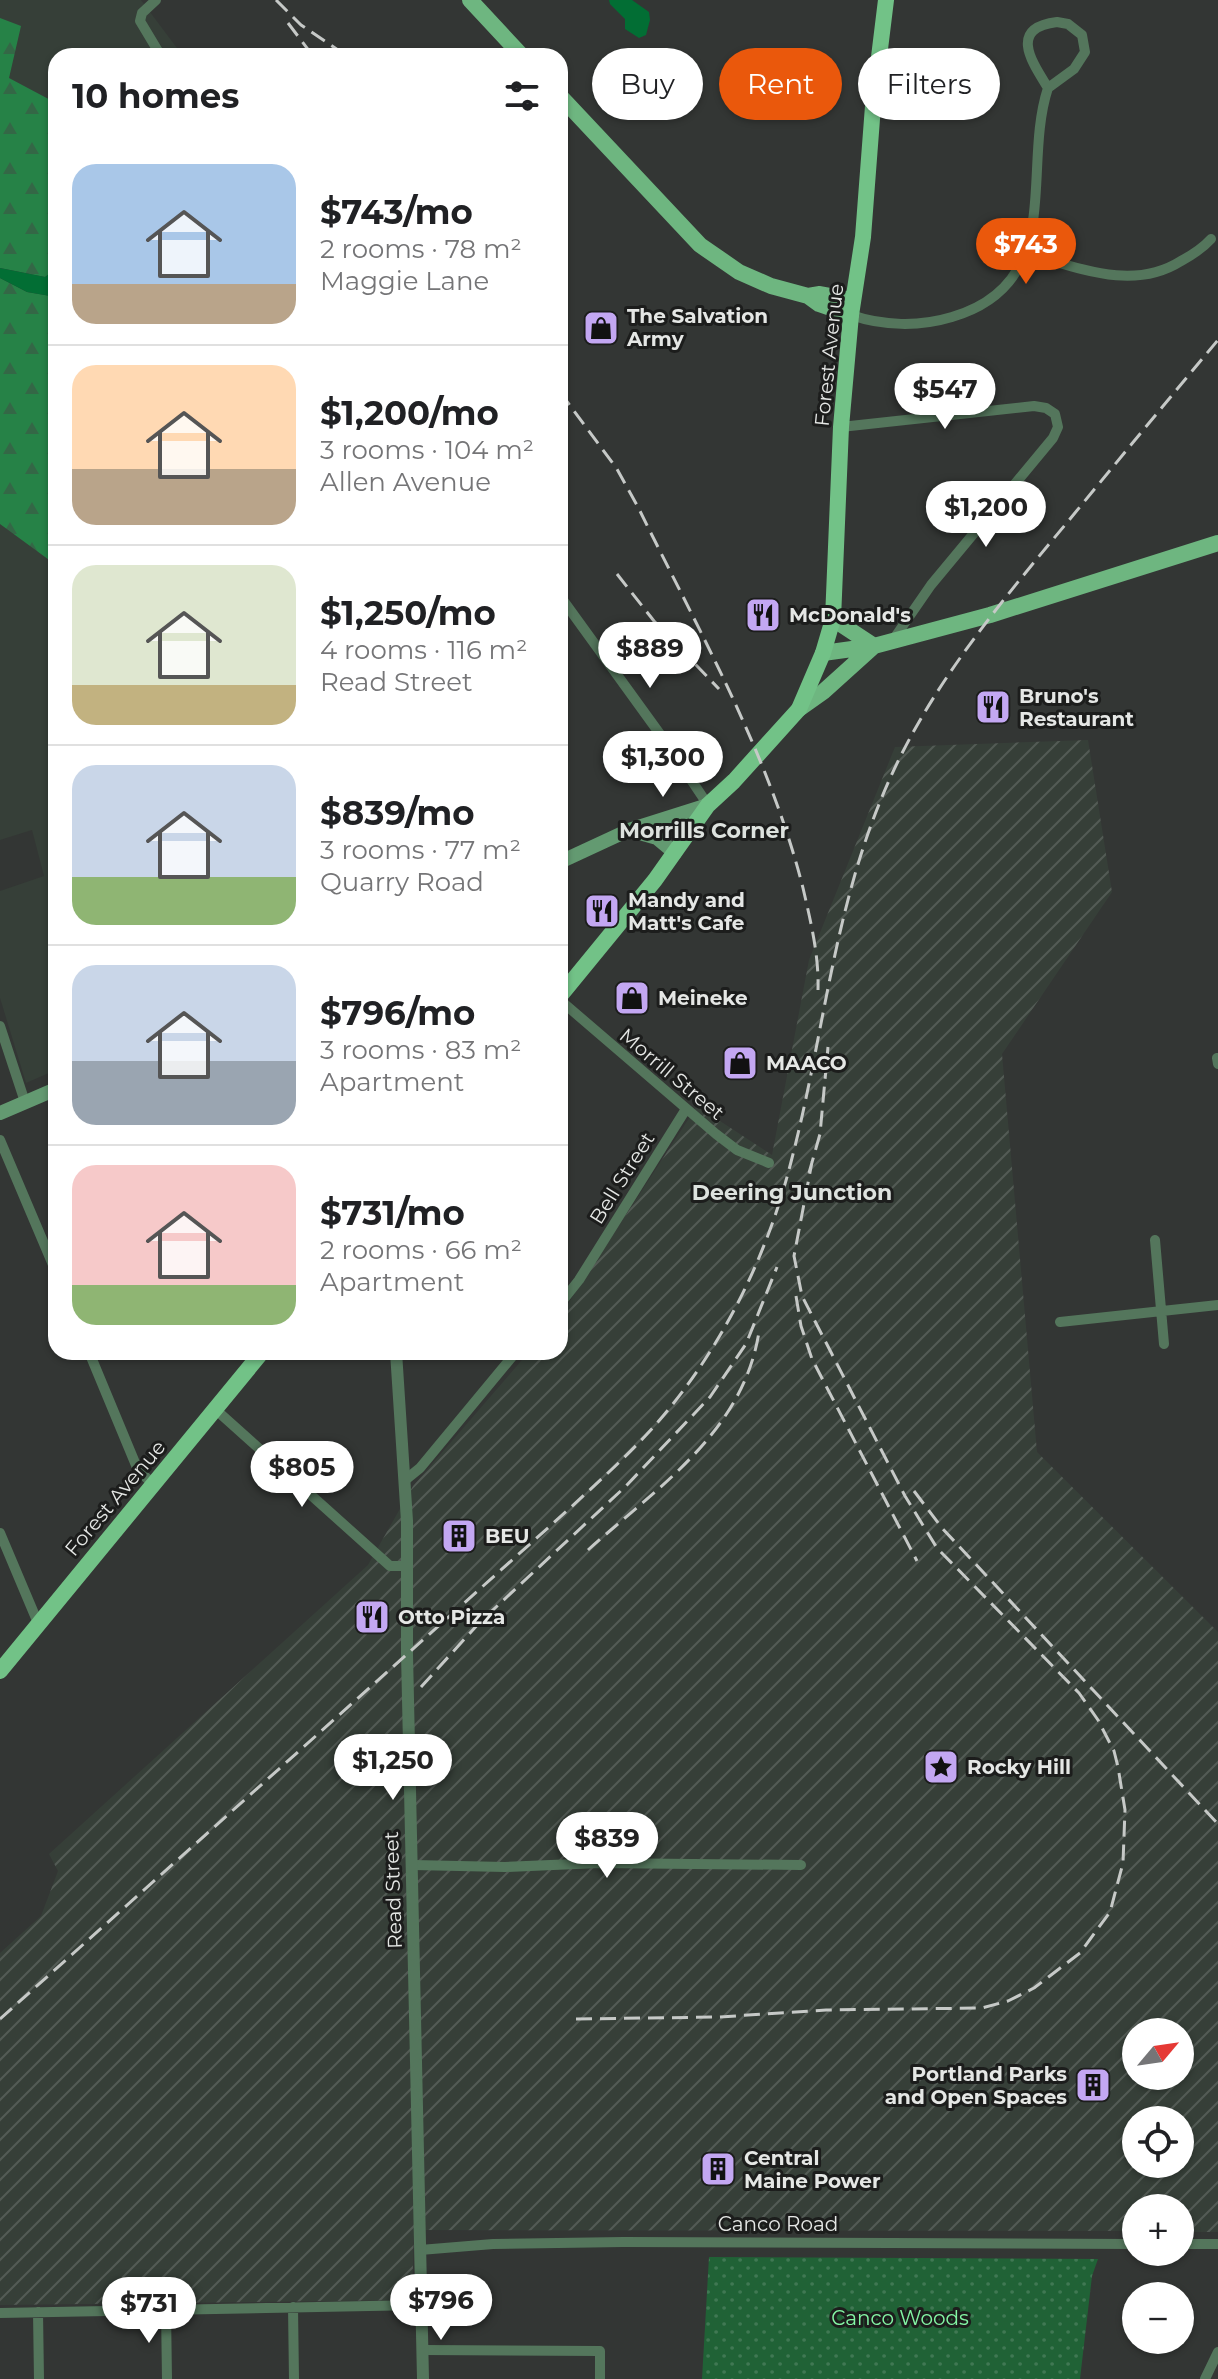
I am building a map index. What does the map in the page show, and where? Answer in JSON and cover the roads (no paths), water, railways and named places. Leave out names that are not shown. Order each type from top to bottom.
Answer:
[{"type":"highway","name":"Forest Avenue","points":[[708,805],[799,709],[823,653],[833,619],[841,427],[852,307],[863,237],[882,1]]},
{"type":"highway","points":[[568,988],[675,853],[708,805]]},
{"type":"highway","name":"Forest Avenue","points":[[0,1671],[255,1360]]},
{"type":"main road","points":[[470,0],[515,48]]},
{"type":"main road","points":[[568,104],[716,258],[761,282],[808,296],[819,304],[852,307]]},
{"type":"main road","points":[[823,653],[874,646],[990,615],[1218,543]]},
{"type":"main road","points":[[833,619],[874,646]]},
{"type":"main road","points":[[799,709],[823,692],[874,646]]},
{"type":"main road","points":[[568,858],[629,830],[708,805]]},
{"type":"main road","points":[[629,830],[657,838],[675,853]]},
{"type":"main road","points":[[0,1113],[48,1092]]},
{"type":"street","points":[[156,0],[142,13],[140,21],[156,48]]},
{"type":"street","points":[[852,307],[872,322],[914,324],[938,321],[963,314],[985,302],[1007,283],[1026,253],[1036,216],[1038,127],[1048,88],[1074,69],[1085,52],[1082,35],[1068,24],[1045,24],[1034,30],[1028,39],[1029,58],[1048,88]]},
{"type":"street","points":[[1026,253],[1087,270],[1135,278],[1168,270],[1211,239]]},
{"type":"street","points":[[841,427],[1034,406],[1046,408],[1055,414],[1058,427],[1053,438],[931,585],[893,640]]},
{"type":"street","points":[[568,609],[708,805]]},
{"type":"street","name":"Morrill Street","points":[[568,1005],[737,1150],[769,1163]]},
{"type":"street","points":[[0,1026],[25,1102]]},
{"type":"street","points":[[1217,1058],[1218,1064]]},
{"type":"street","name":"Bell Street","points":[[568,1294],[686,1109]]},
{"type":"street","points":[[0,1140],[48,1253]]},
{"type":"street","points":[[1155,1240],[1164,1344]]},
{"type":"street","points":[[1060,1322],[1218,1305]]},
{"type":"street","points":[[92,1360],[138,1470],[153,1484]]},
{"type":"street","name":"Read Street","points":[[396,1360],[404,1481],[423,2379]]},
{"type":"street","points":[[404,1481],[420,1468],[508,1360]]},
{"type":"street","points":[[215,1409],[390,1566],[406,1566]]},
{"type":"street","points":[[0,1533],[38,1623]]},
{"type":"street","points":[[413,1865],[505,1867],[688,1862],[801,1865]]},
{"type":"street","name":"Canco Road","points":[[420,2250],[493,2244],[623,2242],[1122,2244]]},
{"type":"street","points":[[1194,2244],[1218,2244]]},
{"type":"street","points":[[0,2313],[421,2305]]},
{"type":"street","points":[[293,2307],[294,2379]]},
{"type":"street","points":[[166,2310],[167,2379]]},
{"type":"street","points":[[38,2312],[39,2379]]},
{"type":"street","points":[[423,2350],[600,2351],[600,2379]]},
{"type":"street","points":[[1205,2379],[1215,2367],[1218,2352]]},
{"type":"railway","points":[[276,0],[301,25],[335,48]]},
{"type":"railway","points":[[288,23],[307,48]]},
{"type":"railway","points":[[0,2019],[599,1481],[648,1433],[696,1373],[736,1306],[781,1199],[852,886],[865,841],[899,759],[940,688],[987,621],[1218,340]]},
{"type":"railway","points":[[568,403],[617,469],[638,507],[752,741],[789,838],[803,888],[816,952],[818,990]]},
{"type":"railway","points":[[617,574],[654,621],[719,689]]},
{"type":"railway","points":[[809,1173],[820,1134],[828,1047]]},
{"type":"railway","points":[[576,2019],[982,2008],[1008,2001],[1034,1988],[1080,1953],[1110,1912],[1123,1863],[1125,1810],[1114,1751],[1079,1693],[937,1548],[905,1496],[802,1296],[794,1256],[812,1162]]},
{"type":"railway","points":[[421,1687],[480,1622],[626,1486],[710,1397],[746,1344],[777,1267]]},
{"type":"railway","points":[[796,1296],[801,1326],[812,1359],[917,1561]]},
{"type":"railway","points":[[588,1550],[669,1480],[716,1428],[735,1399],[750,1367],[759,1332]]},
{"type":"railway","points":[[914,1491],[942,1528],[1218,1824]]},
{"type":"place","name":"The Salvation Army","points":[[601,328]]},
{"type":"place","name":"McDonald's","points":[[763,615]]},
{"type":"place","name":"Bruno's Restaurant","points":[[993,707]]},
{"type":"place","name":"Mandy and Matt's Cafe","points":[[602,911]]},
{"type":"place","name":"Meineke","points":[[632,998]]},
{"type":"place","name":"MAACO","points":[[740,1063]]},
{"type":"place","name":"BEU","points":[[459,1536]]},
{"type":"place","name":"Otto Pizza","points":[[372,1617]]},
{"type":"place","name":"Rocky Hill","points":[[941,1767]]},
{"type":"place","name":"Portland Parks and Open Spaces","points":[[1093,2085]]},
{"type":"place","name":"Central Maine Power","points":[[718,2169]]},
{"type":"district","name":"Morrills Corner","points":[[704,830]]},
{"type":"district","name":"Deering Junction","points":[[792,1192]]},
{"type":"park label","name":"Canco Woods","points":[[900,2318]]}]
